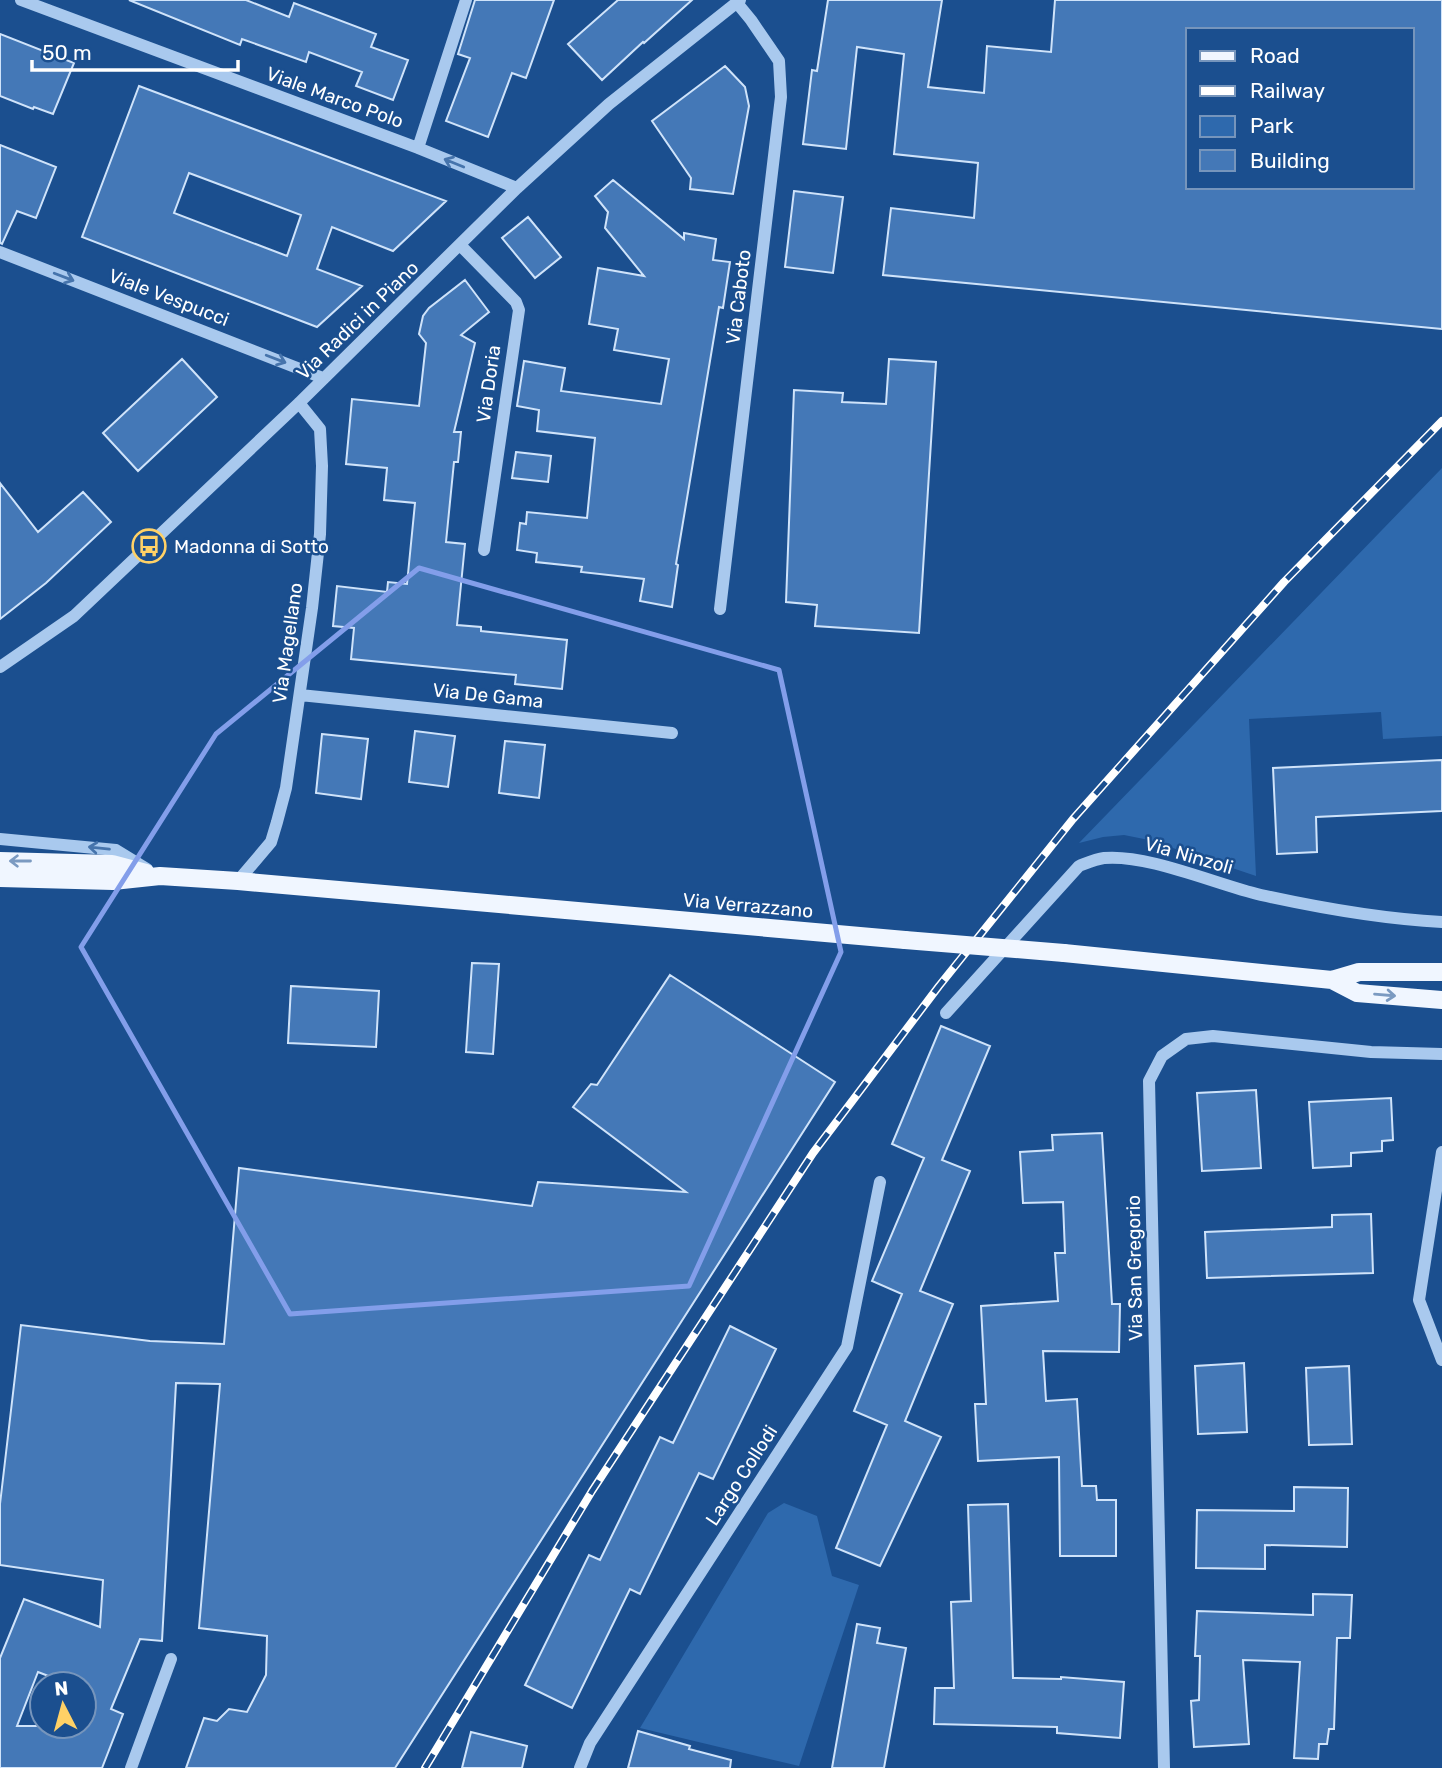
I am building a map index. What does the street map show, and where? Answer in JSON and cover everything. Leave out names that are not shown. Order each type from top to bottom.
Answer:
[{"type":"main road","name":"Via Verrazzano","points":[[0,861],[112,864],[160,877]]},
{"type":"main road","name":"Via Verrazzano","points":[[0,878],[114,881],[160,877],[238,881],[1064,953],[1332,980],[1357,993],[1442,1000]]},
{"type":"main road","name":"Via Verrazzano","points":[[1332,980],[1359,972],[1442,972]]},
{"type":"street","name":"Viale Marco Polo","points":[[21,0],[418,148],[517,188]]},
{"type":"street","points":[[418,148],[466,0]]},
{"type":"street","name":"Via Radici in Piano","points":[[0,667],[74,617],[299,403],[517,188],[609,104],[738,1]]},
{"type":"street","name":"Via Caboto","points":[[720,609],[781,97],[779,61],[738,1]]},
{"type":"street","name":"Via Doria","points":[[461,246],[516,302],[519,310],[484,550]]},
{"type":"street","name":"Viale Vespucci","points":[[0,252],[323,378]]},
{"type":"street","name":"Via Magellano","points":[[238,881],[271,842],[286,788],[300,695],[320,534],[322,466],[320,429],[299,403]]},
{"type":"street","name":"Via De Gama","points":[[300,695],[672,733]]},
{"type":"street","name":"Via Verrazzano","points":[[0,839],[116,850],[160,877]]},
{"type":"street","name":"Via Ninzoli","points":[[946,1013],[1079,866],[1103,858],[1137,859],[1233,888],[1289,901],[1368,915],[1442,922]]},
{"type":"street","name":"Via San Gregorio","points":[[1164,1768],[1149,1081],[1162,1056],[1186,1039],[1213,1036],[1371,1052],[1442,1054]]},
{"type":"street","points":[[1442,1152],[1440,1179],[1419,1300],[1442,1360]]},
{"type":"street","name":"Largo Collodi","points":[[580,1768],[590,1743],[847,1347],[880,1182]]},
{"type":"street","points":[[131,1768],[171,1659]]},
{"type":"highlighted area","points":[[419,568],[779,670],[841,952],[689,1286],[290,1314],[81,947],[216,734]]},
{"type":"green space","points":[[1442,468],[1442,736],[1383,739],[1381,712],[1249,719],[1256,876],[1149,840],[1124,835],[1079,843]]},
{"type":"green space","points":[[784,1503],[817,1516],[832,1576],[859,1585],[799,1766],[640,1728],[768,1513]]},
{"type":"building","points":[[129,0],[246,0],[289,17],[294,3],[376,34],[371,47],[408,60],[393,100],[356,86],[362,72],[309,52],[306,62],[242,39],[240,45]]},
{"type":"building","points":[[475,0],[554,0],[526,78],[512,73],[488,137],[446,121],[470,58],[458,54]]},
{"type":"building","points":[[618,0],[692,0],[602,80],[568,44]]},
{"type":"building","points":[[828,0],[942,0],[928,87],[984,93],[987,46],[1051,52],[1055,0],[1442,0],[1442,329],[883,275],[891,208],[974,218],[978,163],[894,154],[904,54],[857,47],[846,149],[803,144],[812,70],[817,71]]},
{"type":"building","points":[[0,34],[74,63],[53,114],[0,96]]},
{"type":"building","points":[[725,66],[745,87],[749,106],[733,194],[690,189],[691,178],[652,121]]},
{"type":"building","points":[[139,86],[446,201],[393,251],[332,227],[317,269],[362,286],[317,327],[82,237]],"holes":[[[189,173],[301,215],[287,256],[174,213]]]},
{"type":"building","points":[[0,145],[56,167],[36,218],[17,211],[2,244],[0,243]]},
{"type":"building","points":[[613,180],[684,239],[684,233],[716,239],[713,260],[730,262],[723,308],[719,307],[676,564],[672,607],[640,601],[644,579],[581,572],[582,567],[536,562],[537,553],[517,550],[520,523],[526,524],[527,512],[587,518],[595,438],[537,431],[539,410],[517,406],[524,361],[565,368],[561,391],[661,404],[669,359],[614,350],[618,329],[589,324],[598,268],[644,276],[605,228],[608,212],[595,196]]},
{"type":"building","points":[[794,191],[843,197],[833,273],[785,267]]},
{"type":"building","points":[[528,217],[561,257],[535,278],[502,238]]},
{"type":"building","points":[[465,280],[489,312],[461,335],[475,343],[454,432],[461,432],[458,462],[454,462],[446,542],[465,544],[457,625],[481,627],[481,631],[567,640],[562,689],[515,684],[516,675],[351,659],[354,628],[333,626],[337,586],[387,592],[388,582],[407,584],[415,503],[384,500],[387,468],[346,464],[352,399],[419,406],[426,343],[419,334],[423,316],[429,308]]},
{"type":"building","points":[[182,359],[217,397],[138,471],[103,433]]},
{"type":"building","points":[[889,359],[936,362],[919,633],[815,626],[817,605],[786,602],[794,390],[843,393],[842,402],[886,404]]},
{"type":"building","points":[[516,452],[551,456],[548,482],[512,478]]},
{"type":"building","points":[[0,483],[38,532],[83,492],[111,522],[46,583],[0,619]]},
{"type":"building","points":[[415,731],[455,736],[448,787],[409,782]]},
{"type":"building","points":[[322,734],[368,739],[361,799],[316,793]]},
{"type":"building","points":[[505,741],[545,745],[539,798],[499,793]]},
{"type":"building","points":[[1442,760],[1442,811],[1316,817],[1317,852],[1277,854],[1273,768]]},
{"type":"building","points":[[472,963],[499,964],[493,1054],[466,1052]]},
{"type":"building","points":[[670,975],[835,1082],[395,1768],[186,1768],[204,1718],[217,1721],[229,1709],[247,1712],[266,1675],[267,1636],[199,1628],[220,1384],[176,1383],[162,1641],[140,1639],[111,1709],[123,1714],[102,1768],[0,1768],[0,1658],[24,1599],[100,1627],[103,1580],[0,1565],[0,1504],[21,1325],[150,1341],[224,1344],[239,1168],[532,1206],[538,1182],[686,1192],[573,1107],[591,1084],[597,1085]]},
{"type":"building","points":[[291,986],[379,991],[376,1047],[288,1043]]},
{"type":"building","points":[[941,1026],[990,1046],[942,1160],[970,1171],[920,1291],[953,1304],[905,1421],[941,1437],[880,1566],[836,1548],[887,1425],[854,1411],[902,1294],[872,1281],[924,1158],[892,1144]]},
{"type":"building","points":[[1256,1090],[1261,1168],[1202,1171],[1197,1093]]},
{"type":"building","points":[[1391,1098],[1393,1140],[1382,1141],[1382,1151],[1351,1153],[1351,1166],[1313,1168],[1309,1102]]},
{"type":"building","points":[[1102,1133],[1112,1304],[1120,1304],[1119,1352],[1043,1351],[1046,1401],[1077,1399],[1082,1486],[1096,1486],[1097,1500],[1116,1500],[1116,1556],[1060,1556],[1059,1457],[978,1461],[975,1404],[986,1404],[981,1306],[1058,1301],[1055,1253],[1065,1253],[1063,1202],[1023,1203],[1020,1152],[1053,1150],[1052,1135]]},
{"type":"building","points":[[1371,1214],[1373,1273],[1207,1278],[1205,1232],[1332,1227],[1332,1215]]},
{"type":"building","points":[[730,1326],[776,1349],[713,1479],[699,1473],[640,1594],[630,1589],[572,1708],[525,1685],[589,1555],[600,1560],[660,1437],[673,1443]]},
{"type":"building","points":[[1244,1363],[1247,1432],[1198,1434],[1195,1366]]},
{"type":"building","points":[[1349,1366],[1352,1444],[1309,1445],[1306,1368]]},
{"type":"building","points":[[1294,1487],[1348,1488],[1347,1547],[1265,1545],[1265,1569],[1196,1568],[1197,1510],[1294,1511]]},
{"type":"building","points":[[1008,1504],[1013,1678],[1061,1677],[1124,1682],[1120,1738],[1057,1733],[1057,1727],[934,1724],[935,1688],[954,1688],[951,1602],[971,1601],[968,1505]]},
{"type":"building","points":[[1313,1594],[1352,1595],[1350,1638],[1337,1638],[1334,1729],[1329,1729],[1327,1744],[1319,1744],[1318,1759],[1294,1758],[1300,1662],[1243,1660],[1249,1744],[1194,1747],[1191,1701],[1199,1700],[1200,1656],[1195,1656],[1197,1611],[1313,1615]]},
{"type":"building","points":[[857,1624],[880,1628],[877,1643],[906,1648],[884,1768],[832,1768]]},
{"type":"building","points":[[638,1731],[731,1760],[730,1768],[628,1768]]},
{"type":"building","points":[[471,1732],[527,1746],[522,1768],[462,1768]]},
{"type":"railway","points":[[425,1768],[592,1491],[813,1153],[939,986],[1073,819],[1284,582],[1442,421]]},
{"type":"place","name":"Madonna di Sotto","points":[[149,546]]}]
